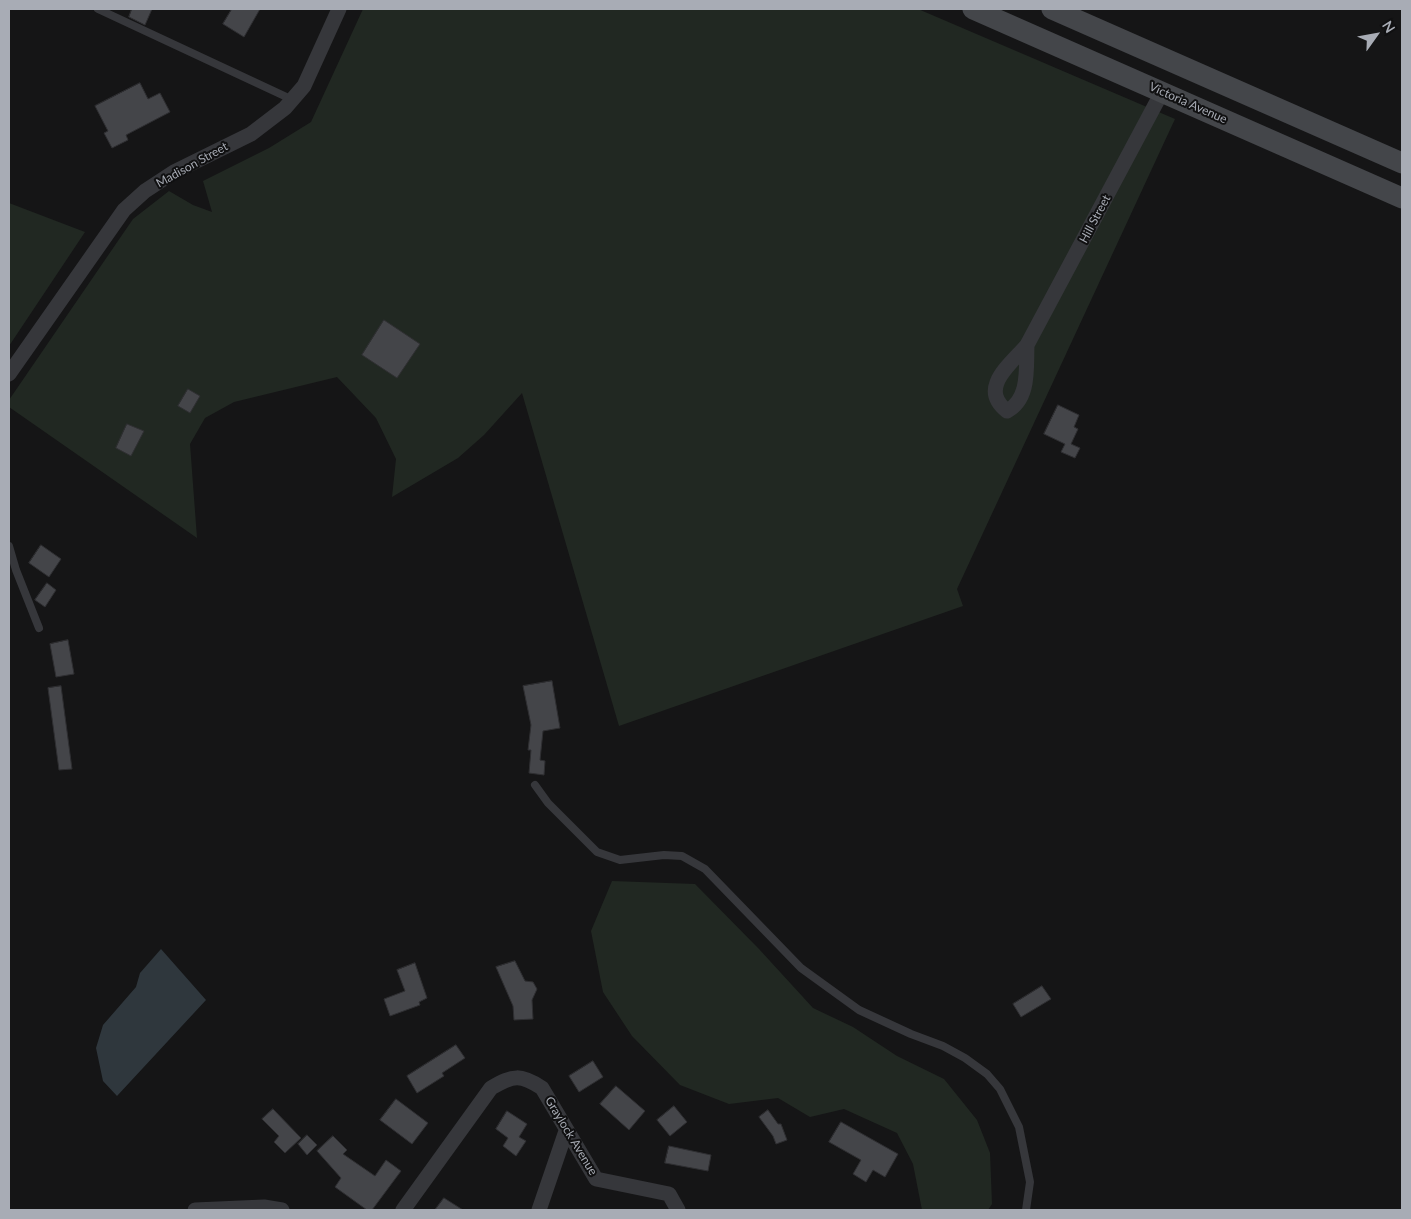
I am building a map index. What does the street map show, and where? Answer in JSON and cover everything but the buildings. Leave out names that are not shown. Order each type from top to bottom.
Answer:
[{"type":"main road","name":"Victoria Avenue","points":[[973,9],[1402,198]]},
{"type":"main road","points":[[1052,9],[1402,163]]},
{"type":"street","name":"Madison Street","points":[[9,374],[124,210],[145,191],[174,172],[251,134],[293,100],[304,86],[339,9]]},
{"type":"street","name":"Hill Street","points":[[1026,345],[1162,92]]},
{"type":"street","name":"Graylock Avenue","points":[[403,1210],[492,1088],[508,1078],[528,1079],[542,1088],[596,1179],[669,1194],[678,1210]]},
{"type":"street","points":[[539,1210],[566,1131]]},
{"type":"street","points":[[195,1210],[264,1207],[282,1210]]},
{"type":"lane","points":[[98,9],[293,100]]},
{"type":"lane","points":[[9,546],[16,570],[39,628]]},
{"type":"lane","points":[[535,785],[548,803],[597,852],[620,860],[664,855],[682,856],[705,869],[801,968],[859,1010],[911,1034],[944,1046],[987,1074],[1000,1089],[1019,1127],[1030,1182],[1026,1210]]},
{"type":"shaded area","points":[[363,9],[918,9],[1175,119],[957,589],[963,606],[619,726],[522,393],[484,435],[458,458],[392,497],[396,459],[376,418],[337,377],[234,402],[205,418],[190,444],[197,538],[9,407],[9,400],[133,219],[169,191],[193,205],[212,212],[203,181],[269,148],[311,122]]},
{"type":"shaded area","points":[[9,203],[85,232],[9,346]]},
{"type":"shaded area","points":[[612,881],[695,884],[759,949],[813,1008],[853,1027],[897,1056],[944,1079],[977,1120],[990,1153],[992,1204],[988,1210],[922,1210],[913,1164],[897,1133],[844,1109],[810,1117],[778,1098],[729,1104],[680,1085],[632,1036],[603,992],[591,931]]},
{"type":"shaded area","points":[[161,949],[206,1000],[117,1096],[103,1081],[96,1048],[103,1025],[136,987],[140,973]]}]
